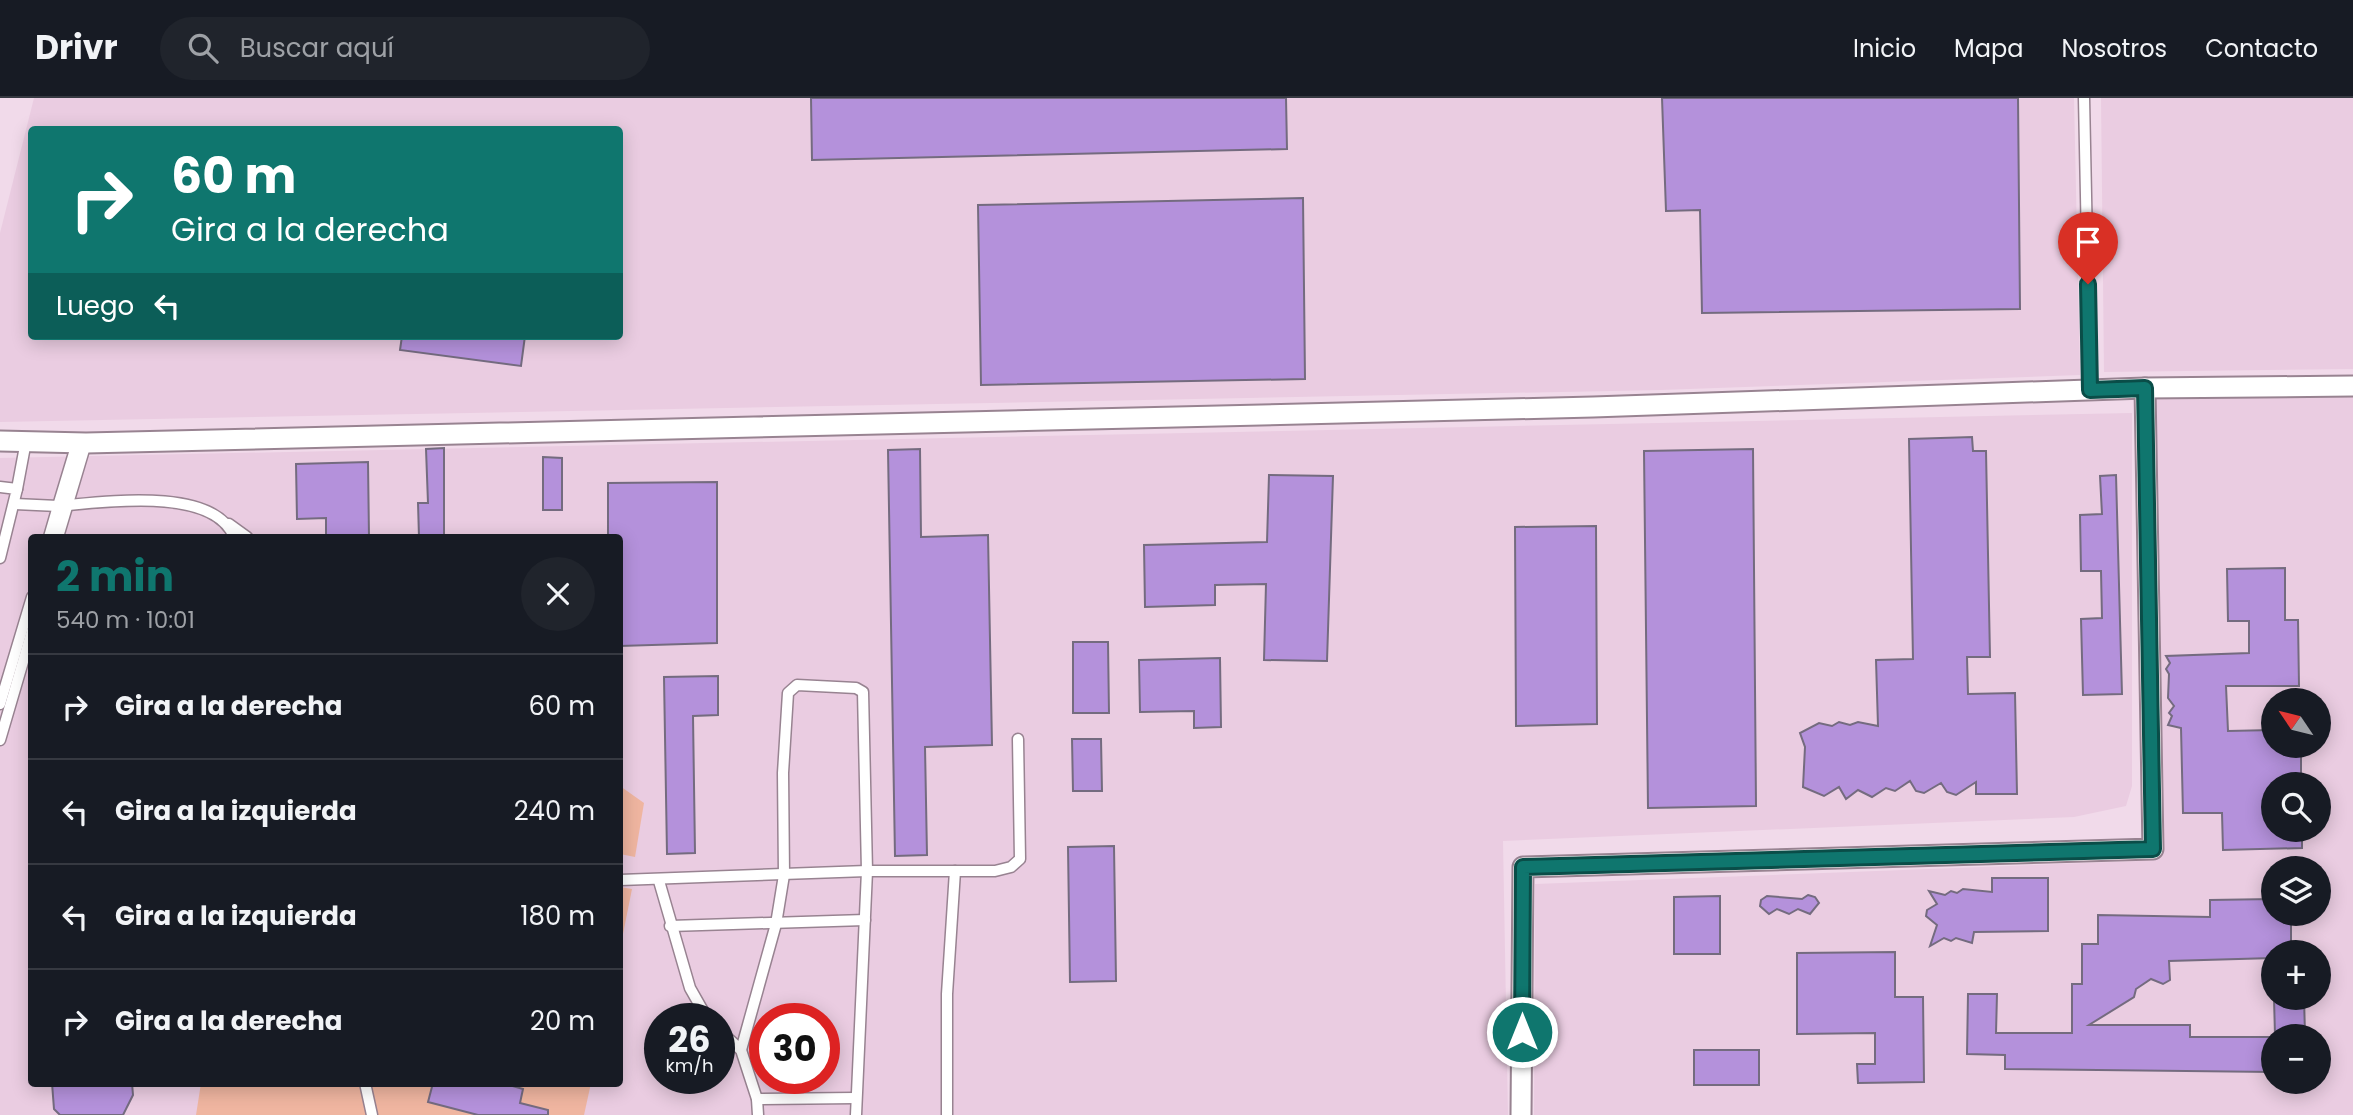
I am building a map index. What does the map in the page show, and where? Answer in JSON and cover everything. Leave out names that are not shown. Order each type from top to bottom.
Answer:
[{"type":"street","points":[[0,441],[82,443],[1593,407],[2145,388],[2353,386]]},
{"type":"street","points":[[1521,1115],[1523,867],[2153,849],[2145,388]]},
{"type":"lane","points":[[2084,98],[2090,390]]},
{"type":"lane","points":[[0,558],[15,504],[26,441]]},
{"type":"lane","points":[[50,534],[63,505],[82,443]]},
{"type":"lane","points":[[0,487],[18,489]]},
{"type":"lane","points":[[15,504],[168,502],[198,506],[243,534]]},
{"type":"lane","points":[[58,534],[63,505]]},
{"type":"lane","points":[[228,523],[233,534]]},
{"type":"lane","points":[[0,704],[28,610]]},
{"type":"lane","points":[[0,740],[28,645]]},
{"type":"lane","points":[[741,1050],[776,924],[784,875],[783,773],[788,693],[797,685],[856,688],[863,692],[867,871],[856,1115]]},
{"type":"lane","points":[[623,880],[659,881],[867,871],[995,870],[1011,867],[1020,859],[1017,739]]},
{"type":"lane","points":[[947,1115],[947,994],[955,871]]},
{"type":"lane","points":[[659,881],[690,988],[698,1003]]},
{"type":"lane","points":[[670,926],[865,920]]},
{"type":"lane","points":[[735,1045],[741,1050],[757,1099],[758,1115]]},
{"type":"lane","points":[[366,1087],[372,1115]]},
{"type":"lane","points":[[757,1099],[855,1098]]},
{"type":"shaded area","points":[[34,98],[2074,98],[2080,375],[1661,390],[0,422],[0,233]]},
{"type":"shaded area","points":[[2101,98],[2353,98],[2353,369],[2104,372]]},
{"type":"shaded area","points":[[2353,397],[2353,1115],[1534,1115],[1535,884],[2139,861],[2150,849],[2151,398]]},
{"type":"shaded area","points":[[2132,413],[2132,786],[2126,806],[2074,817],[1503,841],[1508,1115],[0,1115],[0,458]]},
{"type":"shaded area","points":[[623,788],[644,803],[635,857],[623,855]]},
{"type":"shaded area","points":[[623,888],[632,889],[623,934]]},
{"type":"shaded area","points":[[200,1087],[590,1087],[584,1115],[196,1115]]},
{"type":"building","points":[[811,98],[1286,98],[1287,149],[812,160]]},
{"type":"building","points":[[1662,98],[2018,98],[2020,309],[1702,313],[1700,210],[1666,211]]},
{"type":"building","points":[[1303,198],[1305,379],[981,385],[978,205]]},
{"type":"building","points":[[401,340],[524,340],[521,366],[400,350]]},
{"type":"building","points":[[1972,437],[1973,451],[1986,451],[1990,657],[1967,657],[1968,694],[2015,693],[2017,794],[1976,794],[1976,782],[1956,795],[1947,792],[1941,783],[1924,793],[1916,791],[1910,781],[1895,791],[1886,788],[1872,797],[1858,790],[1846,799],[1839,787],[1824,796],[1803,787],[1805,747],[1800,733],[1819,723],[1832,726],[1839,722],[1850,725],[1858,722],[1878,726],[1876,660],[1913,659],[1909,439]]},
{"type":"building","points":[[444,448],[444,534],[419,534],[418,503],[428,503],[426,449]]},
{"type":"building","points":[[920,449],[921,537],[988,535],[992,745],[925,747],[927,855],[895,856],[888,450]]},
{"type":"building","points":[[1753,449],[1756,806],[1648,808],[1644,451]]},
{"type":"building","points":[[543,457],[562,458],[562,510],[543,510]]},
{"type":"building","points":[[368,462],[369,534],[326,534],[326,518],[297,519],[296,464]]},
{"type":"building","points":[[1269,475],[1333,476],[1327,661],[1264,660],[1266,584],[1215,585],[1215,605],[1145,607],[1144,545],[1267,542]]},
{"type":"building","points":[[2116,475],[2122,694],[2083,695],[2081,619],[2102,618],[2101,571],[2081,571],[2080,515],[2102,514],[2100,476]]},
{"type":"building","points":[[717,482],[717,643],[623,646],[623,534],[608,534],[608,483]]},
{"type":"building","points":[[1596,526],[1597,724],[1516,726],[1515,527]]},
{"type":"building","points":[[2285,568],[2285,620],[2298,620],[2299,686],[2226,686],[2228,731],[2261,730],[2261,758],[2301,758],[2301,772],[2261,772],[2261,842],[2302,842],[2302,848],[2223,850],[2222,813],[2183,813],[2181,728],[2168,725],[2172,716],[2169,713],[2174,706],[2168,698],[2169,674],[2166,669],[2170,663],[2166,656],[2249,653],[2249,621],[2228,621],[2227,569]]},
{"type":"building","points":[[1073,642],[1108,642],[1109,713],[1073,713]]},
{"type":"building","points":[[1220,658],[1221,727],[1194,728],[1194,711],[1140,712],[1139,660]]},
{"type":"building","points":[[718,676],[718,715],[693,716],[695,853],[667,854],[664,677]]},
{"type":"building","points":[[1072,739],[1101,739],[1102,791],[1073,791]]},
{"type":"building","points":[[1114,846],[1116,981],[1070,982],[1068,847]]},
{"type":"building","points":[[1992,878],[2048,878],[2048,931],[1974,932],[1972,943],[1956,938],[1951,941],[1944,938],[1930,946],[1937,925],[1926,916],[1927,910],[1937,904],[1929,891],[1945,895],[1963,889],[1992,892]]},
{"type":"building","points":[[1808,895],[1815,897],[1819,903],[1810,914],[1798,909],[1789,914],[1777,909],[1769,914],[1760,906],[1761,900],[1767,896],[1802,899]]},
{"type":"building","points":[[1720,896],[1720,954],[1674,954],[1674,897]]},
{"type":"building","points":[[2261,899],[2261,926],[2291,926],[2291,940],[2261,940],[2261,958],[2169,961],[2170,980],[2163,984],[2151,979],[2136,989],[2134,997],[2089,1025],[2190,1025],[2190,1037],[2261,1037],[2261,1072],[2005,1069],[2005,1055],[1967,1054],[1968,994],[1997,994],[1996,1033],[2072,1033],[2072,984],[2082,984],[2082,944],[2098,944],[2098,915],[2210,917],[2210,900]]},
{"type":"building","points":[[1895,952],[1895,997],[1923,997],[1924,1082],[1858,1083],[1857,1064],[1875,1064],[1875,1033],[1797,1034],[1797,953]]},
{"type":"building","points":[[2274,1010],[2304,1010],[2305,1024],[2275,1024]]},
{"type":"building","points":[[1694,1050],[1759,1050],[1759,1085],[1694,1085]]},
{"type":"building","points":[[52,1087],[132,1087],[133,1095],[123,1115],[60,1115],[54,1109]]},
{"type":"building","points":[[432,1087],[516,1087],[523,1089],[520,1103],[548,1110],[548,1115],[478,1115],[428,1102]]},
{"type":"route","points":[[1522,1032],[1523,867],[2153,849],[2145,388],[2090,390],[2088,284]]}]
